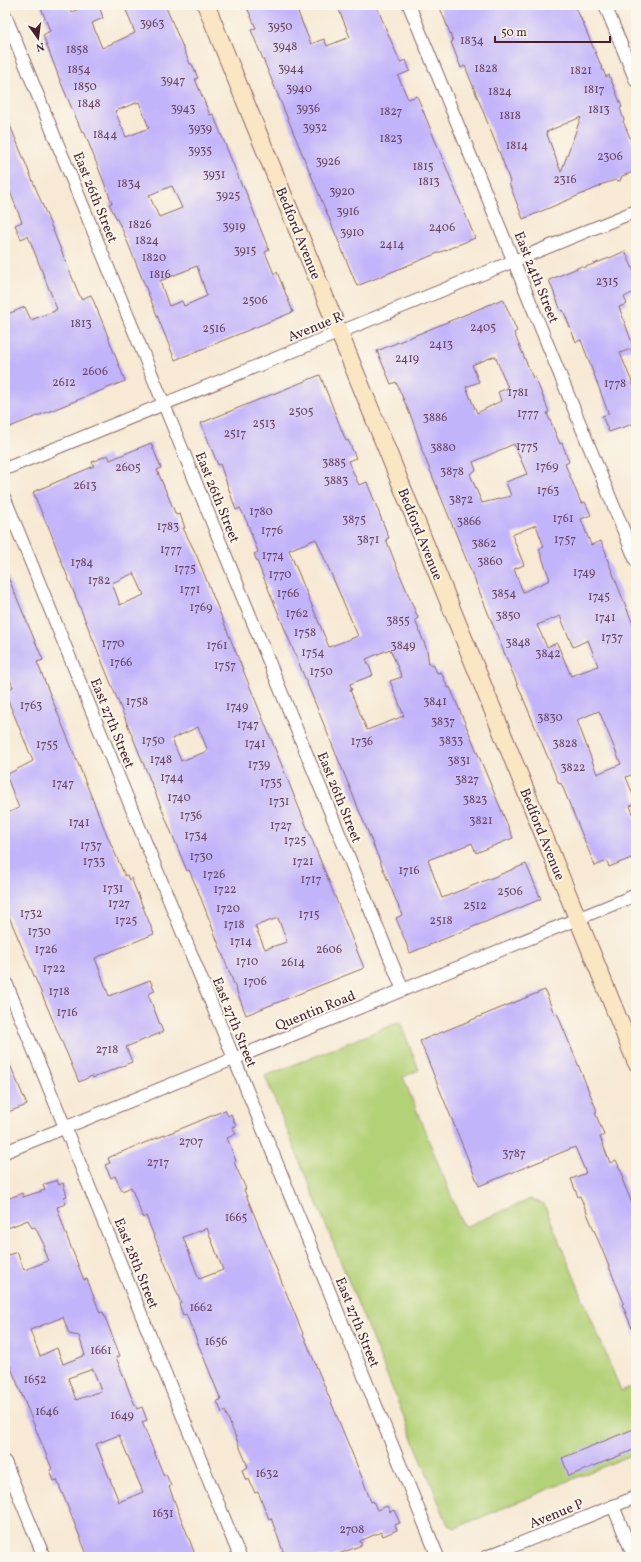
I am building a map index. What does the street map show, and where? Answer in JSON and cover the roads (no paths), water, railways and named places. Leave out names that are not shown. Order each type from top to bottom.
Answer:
[{"type":"main road","name":"Bedford Avenue","points":[[206,5],[636,1062]]},
{"type":"street","name":"East 24th Street","points":[[409,5],[636,561]]},
{"type":"street","points":[[605,5],[636,81]]},
{"type":"street","name":"East 26th Street","points":[[5,15],[403,990]]},
{"type":"street","name":"Avenue R","points":[[5,469],[636,211]]},
{"type":"street","name":"East 27th Street","points":[[5,499],[438,1557]]},
{"type":"street","name":"Quentin Road","points":[[5,1152],[636,895]]},
{"type":"street","name":"East 28th Street","points":[[5,980],[240,1557]]},
{"type":"street","points":[[5,1462],[44,1557]]},
{"type":"street","name":"Avenue P","points":[[486,1557],[636,1497]]},
{"type":"street","points":[[613,1506],[634,1557]]}]
